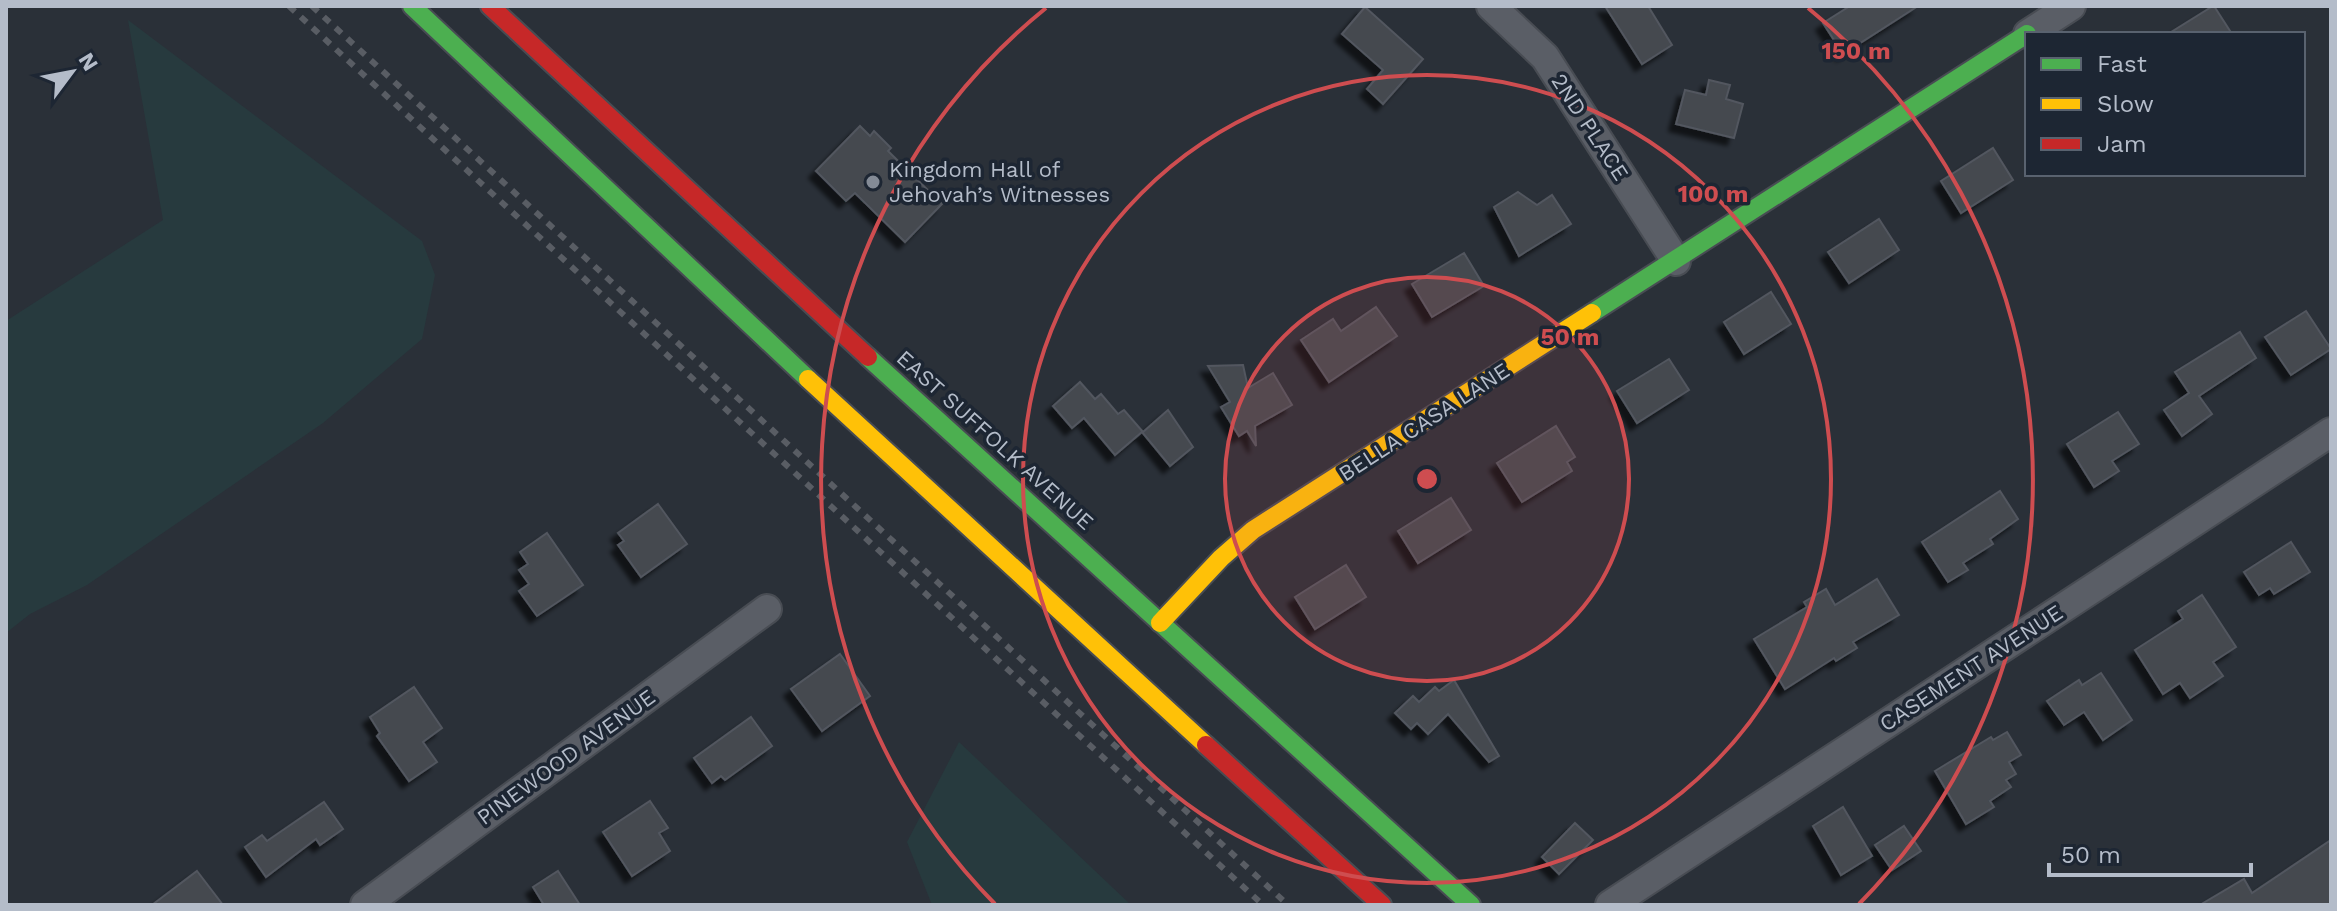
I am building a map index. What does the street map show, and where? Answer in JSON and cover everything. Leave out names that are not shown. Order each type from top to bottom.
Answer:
[{"type":"main road","points":[[412,6],[891,457],[1382,905]]},
{"type":"main road","name":"EAST SUFFOLK AVENUE","points":[[490,6],[709,213],[1471,905]]},
{"type":"main road","name":"BELLA CASA LANE","points":[[1160,623],[1221,558],[1253,530],[2025,35]]},
{"type":"street","name":"2ND PLACE","points":[[1491,6],[1545,57],[1676,261]]},
{"type":"street","name":"BELLA CASA LANE","points":[[2030,32],[2071,6]]},
{"type":"street","name":"CASEMENT AVENUE","points":[[1610,905],[2331,432]]},
{"type":"street","name":"PINEWOOD AVENUE","points":[[365,905],[767,609]]},
{"type":"green space","points":[[128,20],[422,241],[435,275],[422,339],[323,423],[87,585],[30,614],[6,633],[6,321],[163,220]]},
{"type":"green space","points":[[959,742],[1131,905],[932,905],[907,842]]},
{"type":"building","points":[[1605,6],[1648,6],[1672,45],[1642,64]]},
{"type":"building","points":[[1850,6],[1918,6],[1843,54],[1823,23]]},
{"type":"building","points":[[2213,6],[2231,32],[2171,32]]},
{"type":"building","points":[[1365,7],[1423,59],[1383,104],[1367,89],[1383,70],[1342,34]]},
{"type":"building","points":[[1709,80],[1730,85],[1726,99],[1743,104],[1734,138],[1676,124],[1685,90],[1706,95]]},
{"type":"building","name":"Kingdom Hall of Jehovah’s Witnesses","points":[[860,126],[870,136],[874,131],[891,148],[888,151],[942,204],[905,242],[855,193],[846,201],[816,171]]},
{"type":"building","points":[[1993,148],[2013,180],[1961,213],[1941,181]]},
{"type":"building","points":[[1518,192],[1537,205],[1552,195],[1571,224],[1519,256],[1494,207]]},
{"type":"building","points":[[1879,219],[1899,250],[1849,283],[1828,252]]},
{"type":"building","points":[[1464,253],[1484,286],[1432,317],[1412,284]]},
{"type":"building","points":[[1771,292],[1791,324],[1744,354],[1724,322]]},
{"type":"building","points":[[1376,307],[1397,336],[1329,382],[1301,340],[1333,319],[1341,331]]},
{"type":"building","points":[[2306,311],[2331,349],[2291,375],[2265,337]]},
{"type":"building","points":[[2240,332],[2256,358],[2199,396],[2212,414],[2182,436],[2164,410],[2189,393],[2175,372]]},
{"type":"building","points":[[1669,359],[1689,390],[1637,423],[1617,391]]},
{"type":"building","points":[[1243,365],[1248,388],[1273,373],[1292,405],[1255,426],[1256,446],[1247,431],[1239,436],[1221,407],[1230,402],[1208,366]]},
{"type":"building","points":[[1080,382],[1095,399],[1101,394],[1118,414],[1124,410],[1143,432],[1168,410],[1193,447],[1170,466],[1142,432],[1115,455],[1084,418],[1072,428],[1053,406]]},
{"type":"building","points":[[2118,412],[2139,444],[2112,461],[2119,471],[2094,487],[2067,444]]},
{"type":"building","points":[[1556,426],[1575,457],[1567,462],[1572,471],[1522,502],[1497,463]]},
{"type":"building","points":[[2000,491],[2018,519],[1990,539],[1993,544],[1963,563],[1968,570],[1948,582],[1922,542]]},
{"type":"building","points":[[1451,498],[1471,530],[1418,563],[1398,531]]},
{"type":"building","points":[[658,504],[687,544],[641,577],[618,545],[624,541],[618,533]]},
{"type":"building","points":[[547,533],[583,585],[537,616],[519,591],[529,584],[519,570],[528,564],[520,552]]},
{"type":"building","points":[[2291,542],[2310,572],[2274,594],[2270,588],[2259,595],[2244,572]]},
{"type":"building","points":[[1346,565],[1366,597],[1315,629],[1295,597]]},
{"type":"building","points":[[1877,579],[1899,615],[1853,642],[1857,648],[1836,661],[1834,658],[1785,689],[1754,639],[1807,607],[1804,602],[1826,589],[1835,605]]},
{"type":"building","points":[[2202,595],[2236,647],[2213,662],[2223,676],[2190,698],[2180,683],[2163,694],[2135,650],[2183,619],[2178,611]]},
{"type":"building","points":[[840,654],[870,696],[822,731],[791,689]]},
{"type":"building","points":[[2101,673],[2132,720],[2103,740],[2084,712],[2064,725],[2047,701],[2079,680],[2082,685]]},
{"type":"building","points":[[1454,680],[1499,756],[1489,762],[1448,714],[1428,734],[1417,723],[1411,729],[1395,713],[1413,696],[1419,702],[1435,687],[1439,691]]},
{"type":"building","points":[[414,687],[442,728],[423,742],[437,762],[409,781],[377,736],[380,733],[370,717]]},
{"type":"building","points":[[751,717],[772,746],[725,780],[721,776],[712,783],[694,758]]},
{"type":"building","points":[[2007,732],[2021,755],[2009,762],[2016,774],[2006,780],[2011,787],[1990,801],[1994,807],[1966,824],[1935,771],[1991,737],[1993,740]]},
{"type":"building","points":[[650,801],[668,828],[659,833],[670,851],[632,876],[603,832]]},
{"type":"building","points":[[324,802],[343,829],[320,845],[316,839],[266,877],[245,847],[262,835],[267,841]]},
{"type":"building","points":[[1843,807],[1872,856],[1841,875],[1813,826]]},
{"type":"building","points":[[1575,823],[1593,840],[1559,874],[1542,857]]},
{"type":"building","points":[[1904,826],[1921,851],[1892,870],[1875,845]]},
{"type":"building","points":[[2331,840],[2331,905],[2200,905],[2244,879],[2252,893]]},
{"type":"building","points":[[197,871],[223,905],[152,905]]},
{"type":"building","points":[[558,871],[580,905],[544,905],[533,887]]},
{"type":"railway","points":[[289,6],[1263,905]]},
{"type":"railway","points":[[312,6],[1288,905]]},
{"type":"traffic: fast","points":[[412,6],[808,379]]},
{"type":"traffic: fast","points":[[1592,313],[2025,35]]},
{"type":"traffic: fast","points":[[868,357],[1471,905]]},
{"type":"traffic: slow","points":[[1160,623],[1221,558],[1253,530],[1592,313]]},
{"type":"traffic: slow","points":[[808,379],[1206,745]]},
{"type":"traffic: jam","points":[[490,6],[868,357]]},
{"type":"traffic: jam","points":[[1206,745],[1382,905]]},
{"type":"place","name":"Kingdom Hall of Jehovah’s Witnesses","points":[[873,182]]}]
